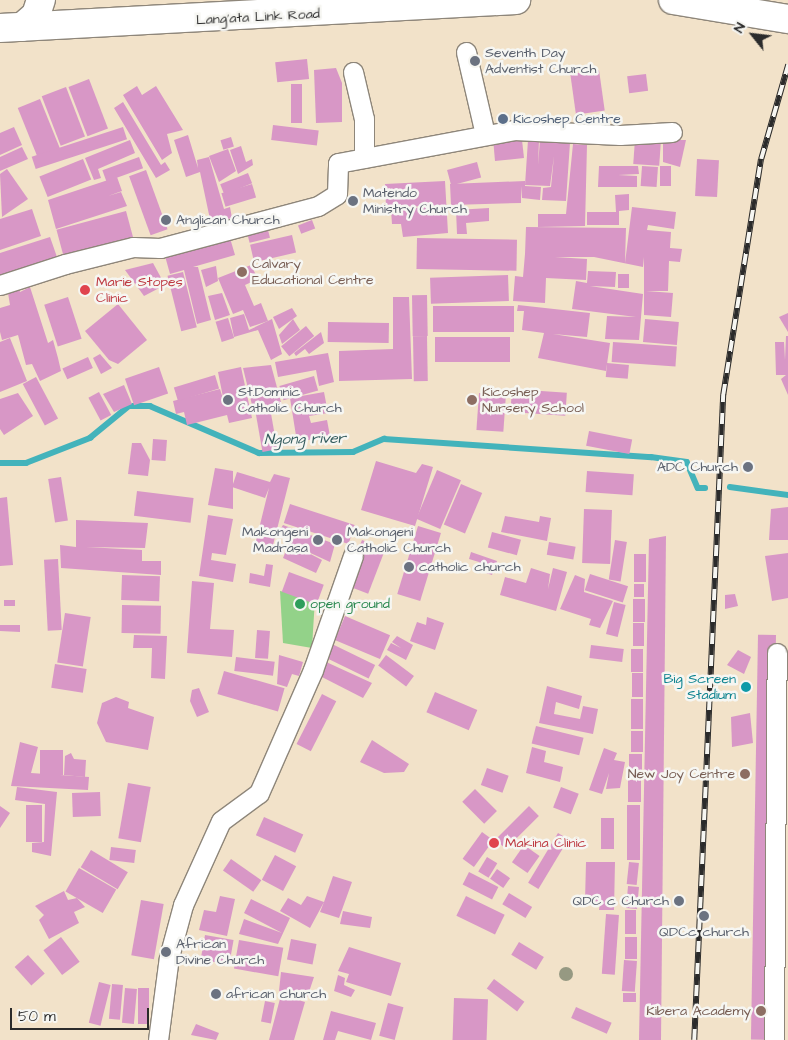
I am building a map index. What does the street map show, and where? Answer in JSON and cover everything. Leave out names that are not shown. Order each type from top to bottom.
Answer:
[{"type":"main road","points":[[11,28],[36,15],[41,0]]},
{"type":"main road","points":[[133,0],[139,16],[151,22]]},
{"type":"main road","name":"Lang'ata Link Road","points":[[11,28],[151,22],[516,0]]},
{"type":"main road","points":[[673,0],[788,19]]},
{"type":"street","points":[[466,52],[485,134]]},
{"type":"street","points":[[353,72],[364,119],[364,158]]},
{"type":"street","points":[[0,285],[65,264],[133,247],[160,248],[318,206],[337,194],[338,163],[514,130],[620,135],[672,132]]},
{"type":"street","points":[[158,1040],[168,957],[183,904],[221,820],[259,793],[313,670],[353,556]]},
{"type":"street","points":[[774,1040],[777,654]]},
{"type":"green space","points":[[280,591],[315,598],[312,648],[283,643]]},
{"type":"building","points":[[307,59],[309,79],[277,82],[275,62]]},
{"type":"building","points":[[336,68],[342,83],[342,122],[316,123],[314,70]]},
{"type":"building","points":[[599,70],[605,111],[576,115],[570,74]]},
{"type":"building","points":[[646,74],[648,91],[629,93],[627,76]]},
{"type":"building","points":[[89,79],[108,128],[87,136],[68,87]]},
{"type":"building","points":[[291,84],[302,84],[302,123],[291,123]]},
{"type":"building","points":[[137,86],[142,95],[156,86],[183,130],[167,134],[172,153],[162,160],[123,95]]},
{"type":"building","points":[[66,87],[85,136],[61,146],[42,96]]},
{"type":"building","points":[[40,99],[60,148],[38,157],[18,108]]},
{"type":"building","points":[[123,102],[161,165],[165,162],[170,170],[156,178],[114,108]]},
{"type":"building","points":[[273,125],[319,131],[317,145],[271,140]]},
{"type":"building","points":[[14,127],[22,145],[0,155],[0,133]]},
{"type":"building","points":[[123,127],[127,139],[36,169],[32,157]]},
{"type":"building","points":[[188,135],[198,168],[197,160],[209,157],[224,209],[230,207],[232,218],[211,224],[200,172],[186,177],[174,140]]},
{"type":"building","points":[[515,136],[522,140],[524,158],[495,161],[493,138]]},
{"type":"building","points":[[231,137],[234,147],[223,150],[220,140]]},
{"type":"building","points":[[635,139],[661,141],[659,166],[633,164]]},
{"type":"building","points":[[130,140],[135,153],[98,169],[101,178],[94,180],[85,158]]},
{"type":"building","points":[[528,140],[539,140],[538,165],[540,140],[570,143],[566,201],[542,200],[543,188],[551,187],[554,156],[550,186],[525,185]]},
{"type":"building","points":[[663,140],[686,140],[680,167],[663,162]]},
{"type":"building","points":[[573,144],[587,145],[585,226],[538,227],[538,214],[566,214]]},
{"type":"building","points":[[241,146],[246,162],[252,159],[253,165],[238,174],[230,150]]},
{"type":"building","points":[[22,147],[28,159],[0,171],[0,157]]},
{"type":"building","points":[[228,149],[236,171],[219,182],[209,156]]},
{"type":"building","points":[[139,157],[143,168],[106,182],[102,170]]},
{"type":"building","points":[[83,159],[91,179],[48,197],[39,177]]},
{"type":"building","points":[[697,159],[719,160],[717,197],[695,196]]},
{"type":"building","points":[[477,162],[481,177],[451,185],[447,170]]},
{"type":"building","points":[[599,166],[638,166],[639,174],[618,175],[637,176],[637,187],[598,187]]},
{"type":"building","points":[[642,166],[658,167],[657,187],[641,186]]},
{"type":"building","points":[[660,166],[671,166],[671,186],[660,186]]},
{"type":"building","points":[[7,169],[28,199],[2,217],[0,174]]},
{"type":"building","points":[[146,170],[168,229],[151,235],[129,176]]},
{"type":"building","points":[[248,173],[252,183],[224,194],[220,184]]},
{"type":"building","points":[[117,177],[122,191],[108,196],[121,192],[127,206],[56,229],[48,200]]},
{"type":"building","points":[[445,181],[448,233],[403,237],[401,224],[392,224],[391,210],[438,206],[386,207],[385,184]]},
{"type":"building","points":[[525,181],[525,186],[541,187],[540,200],[522,198],[521,186],[521,203],[451,205],[450,184]]},
{"type":"building","points":[[252,184],[256,197],[225,207],[221,193]]},
{"type":"building","points":[[629,194],[629,210],[619,211],[619,225],[587,225],[587,212],[616,212],[615,195]]},
{"type":"building","points":[[632,207],[676,212],[674,229],[648,225],[647,230],[671,232],[670,248],[682,249],[680,262],[669,261],[668,291],[646,291],[673,293],[671,317],[644,315],[644,257],[643,267],[594,257],[555,257],[587,259],[586,280],[546,278],[545,303],[513,301],[515,276],[523,277],[526,227],[626,228],[625,263]]},
{"type":"building","points":[[489,208],[489,221],[466,223],[467,234],[457,234],[456,210]]},
{"type":"building","points":[[32,209],[41,236],[0,250],[0,219]]},
{"type":"building","points":[[126,211],[133,237],[63,256],[56,230]]},
{"type":"building","points":[[312,220],[315,228],[301,234],[298,225]]},
{"type":"building","points":[[268,230],[270,238],[250,243],[248,235]]},
{"type":"building","points":[[292,235],[296,253],[254,262],[250,245]]},
{"type":"building","points":[[50,237],[57,257],[0,280],[0,253]]},
{"type":"building","points":[[230,238],[235,255],[193,267],[198,267],[211,320],[197,324],[184,270],[170,274],[165,256]]},
{"type":"building","points":[[417,238],[517,240],[516,271],[416,269]]},
{"type":"building","points":[[153,263],[165,285],[144,296],[125,270]]},
{"type":"building","points":[[251,265],[258,279],[245,285],[254,306],[261,303],[268,321],[250,327],[243,310],[233,314],[218,278]]},
{"type":"building","points":[[216,266],[218,281],[206,287],[201,270]]},
{"type":"building","points":[[588,271],[616,272],[615,287],[590,286],[643,294],[639,340],[605,339],[607,316],[636,317],[572,309],[576,281],[587,283]]},
{"type":"building","points":[[183,272],[197,327],[181,331],[167,276]]},
{"type":"building","points":[[618,274],[629,274],[629,288],[618,288]]},
{"type":"building","points":[[508,275],[509,301],[431,304],[430,278]]},
{"type":"building","points":[[18,287],[20,292],[30,287],[48,343],[53,340],[58,358],[61,371],[40,381],[32,364],[26,365],[18,335],[2,340],[0,332],[0,308],[10,305],[8,293]]},
{"type":"building","points":[[222,293],[230,315],[215,320],[208,296]]},
{"type":"building","points":[[412,295],[427,295],[428,336],[413,336]]},
{"type":"building","points":[[68,297],[82,339],[58,347],[44,305]]},
{"type":"building","points":[[393,297],[409,297],[412,379],[339,381],[339,351],[393,349]]},
{"type":"building","points":[[118,304],[147,340],[118,364],[109,360],[85,331]]},
{"type":"building","points":[[518,305],[590,313],[587,337],[553,334],[610,343],[606,371],[538,358],[544,333],[522,330],[524,311],[517,311]]},
{"type":"building","points":[[433,306],[514,306],[514,332],[433,332]]},
{"type":"building","points":[[292,308],[297,316],[279,329],[273,317]]},
{"type":"building","points":[[788,313],[788,332],[779,317]]},
{"type":"building","points":[[244,314],[249,330],[272,319],[282,354],[271,360],[258,330],[234,337],[230,318]]},
{"type":"building","points":[[228,318],[234,338],[222,342],[216,322]]},
{"type":"building","points":[[293,319],[300,330],[282,344],[279,335]]},
{"type":"building","points":[[645,319],[679,322],[677,345],[643,342]]},
{"type":"building","points":[[328,322],[389,323],[389,343],[328,342]]},
{"type":"building","points":[[306,326],[314,336],[289,356],[281,346]]},
{"type":"building","points":[[321,332],[324,343],[309,354],[305,349],[296,356],[294,353]]},
{"type":"building","points":[[413,336],[427,336],[428,381],[414,381]]},
{"type":"building","points":[[786,336],[788,336],[788,395],[781,379],[786,375],[776,375],[775,342],[784,342],[785,360]]},
{"type":"building","points":[[435,337],[510,337],[510,362],[435,362]]},
{"type":"building","points":[[10,338],[27,381],[0,392],[0,342]]},
{"type":"building","points":[[613,342],[677,346],[675,366],[612,362]]},
{"type":"building","points":[[328,353],[334,382],[319,386],[316,370],[278,377],[275,362]]},
{"type":"building","points":[[100,354],[112,368],[101,374],[93,358]]},
{"type":"building","points":[[88,357],[93,368],[67,379],[62,368]]},
{"type":"building","points":[[607,363],[629,365],[628,379],[606,377]]},
{"type":"building","points":[[271,365],[282,406],[253,409],[243,368]]},
{"type":"building","points":[[159,367],[168,393],[134,405],[125,379]]},
{"type":"building","points":[[241,367],[252,418],[229,423],[227,415],[187,425],[184,412],[176,414],[173,401],[220,389],[224,402],[218,372]]},
{"type":"building","points":[[215,375],[219,388],[178,401],[174,388]]},
{"type":"building","points":[[314,376],[318,390],[284,400],[279,386]]},
{"type":"building","points":[[36,377],[58,418],[45,426],[23,384]]},
{"type":"building","points":[[124,385],[132,404],[114,412],[103,394]]},
{"type":"building","points":[[512,389],[567,393],[565,416],[510,412]]},
{"type":"building","points":[[99,392],[111,415],[101,421],[88,398]]},
{"type":"building","points":[[324,392],[328,413],[309,416],[311,423],[327,420],[330,436],[297,442],[290,398]]},
{"type":"building","points":[[18,393],[33,416],[4,435],[0,429],[0,399]]},
{"type":"building","points":[[479,393],[506,395],[503,432],[476,430]]},
{"type":"building","points":[[270,408],[277,449],[263,452],[255,411]]},
{"type":"building","points":[[589,431],[632,439],[629,454],[586,446]]},
{"type":"building","points":[[153,439],[167,440],[166,461],[152,460]]},
{"type":"building","points":[[132,443],[141,443],[150,460],[148,476],[128,474]]},
{"type":"building","points":[[376,461],[416,473],[422,464],[433,467],[415,526],[361,510]]},
{"type":"building","points":[[215,468],[233,471],[233,509],[208,505]]},
{"type":"building","points":[[437,470],[461,480],[440,529],[416,519]]},
{"type":"building","points":[[587,471],[634,474],[632,495],[586,492]]},
{"type":"building","points":[[237,472],[270,482],[274,474],[290,478],[272,549],[255,545],[269,488],[265,498],[232,487]]},
{"type":"building","points":[[61,477],[68,520],[55,522],[48,479]]},
{"type":"building","points":[[461,484],[482,493],[465,533],[444,525]]},
{"type":"building","points":[[137,491],[194,498],[191,523],[134,516]]},
{"type":"building","points":[[7,497],[13,565],[0,566],[0,498]]},
{"type":"building","points":[[290,504],[355,525],[348,544],[284,523]]},
{"type":"building","points":[[788,507],[788,540],[769,540],[771,509]]},
{"type":"building","points":[[584,509],[612,510],[610,564],[582,563]]},
{"type":"building","points":[[208,515],[233,519],[226,555],[212,553],[211,560],[236,564],[233,582],[199,576]]},
{"type":"building","points":[[505,516],[539,522],[540,516],[551,518],[547,541],[501,532]]},
{"type":"building","points":[[76,520],[148,523],[145,548],[86,547],[142,550],[142,561],[161,561],[161,575],[61,568],[60,545],[76,547]]},
{"type":"building","points":[[283,525],[335,544],[330,562],[293,545],[322,560],[316,573],[283,558],[294,531],[290,540],[278,533]]},
{"type":"building","points":[[418,526],[441,533],[420,601],[397,594]]},
{"type":"building","points":[[492,532],[521,540],[517,555],[488,547]]},
{"type":"building","points":[[666,536],[661,1040],[639,1040],[649,539]]},
{"type":"building","points":[[362,540],[385,549],[368,594],[345,585]]},
{"type":"building","points":[[615,540],[627,542],[621,581],[609,580]]},
{"type":"building","points":[[549,542],[576,547],[573,559],[547,555]]},
{"type":"building","points":[[471,552],[497,561],[492,575],[477,570],[479,562],[469,559]]},
{"type":"building","points":[[788,553],[788,598],[772,601],[765,556]]},
{"type":"building","points":[[634,554],[646,554],[646,582],[634,582]]},
{"type":"building","points":[[58,559],[62,630],[48,631],[44,560]]},
{"type":"building","points":[[266,564],[273,565],[270,587],[249,583],[250,573],[264,576]]},
{"type":"building","points":[[531,568],[550,574],[548,589],[553,568],[567,572],[556,611],[500,595],[505,577],[526,583]]},
{"type":"building","points":[[289,572],[324,585],[317,604],[282,592]]},
{"type":"building","points":[[590,574],[628,586],[623,603],[585,590]]},
{"type":"building","points":[[122,575],[160,576],[159,601],[121,600]]},
{"type":"building","points":[[575,575],[585,579],[584,592],[613,601],[600,628],[589,625],[591,619],[560,609]]},
{"type":"building","points":[[192,581],[214,583],[210,629],[234,630],[232,657],[187,653]]},
{"type":"building","points":[[634,584],[644,584],[644,597],[634,597]]},
{"type":"building","points":[[735,594],[738,606],[725,609],[725,595]]},
{"type":"building","points":[[633,599],[645,599],[645,622],[633,622]]},
{"type":"building","points":[[4,600],[15,600],[15,606],[4,606]]},
{"type":"building","points":[[614,602],[626,605],[618,637],[606,634]]},
{"type":"building","points":[[122,605],[161,606],[161,634],[122,633]]},
{"type":"building","points":[[65,613],[91,617],[83,666],[57,662]]},
{"type":"building","points":[[345,616],[390,635],[380,659],[335,640]]},
{"type":"building","points":[[427,617],[444,623],[435,650],[410,641],[417,622],[426,625]]},
{"type":"building","points":[[633,623],[644,623],[644,646],[633,646]]},
{"type":"building","points":[[0,625],[20,625],[20,632],[0,631]]},
{"type":"building","points":[[257,630],[270,631],[268,659],[255,658]]},
{"type":"building","points":[[134,635],[167,636],[165,679],[151,678],[152,648],[133,648]]},
{"type":"building","points":[[758,635],[776,635],[769,1040],[751,1040]]},
{"type":"building","points":[[397,636],[413,645],[406,660],[387,650],[391,643],[401,648],[392,642]]},
{"type":"building","points":[[332,644],[375,665],[369,679],[325,657]]},
{"type":"building","points":[[591,645],[624,649],[622,662],[589,658]]},
{"type":"building","points":[[631,649],[643,649],[643,672],[631,672]]},
{"type":"building","points":[[738,650],[751,657],[744,674],[727,665]]},
{"type":"building","points":[[279,655],[303,662],[299,676],[292,674],[287,687],[277,684]]},
{"type":"building","points":[[386,655],[414,676],[406,686],[378,665]]},
{"type":"building","points":[[236,657],[275,662],[273,676],[234,671]]},
{"type":"building","points":[[324,661],[372,683],[363,698],[318,675]]},
{"type":"building","points":[[55,664],[87,669],[83,693],[51,688]]},
{"type":"building","points":[[224,671],[285,688],[278,711],[217,694]]},
{"type":"building","points":[[632,673],[643,673],[643,697],[632,697]]},
{"type":"building","points":[[547,686],[582,696],[579,709],[556,702],[554,714],[580,719],[583,706],[598,709],[593,734],[539,723]]},
{"type":"building","points":[[199,688],[209,712],[197,717],[190,701],[192,690]]},
{"type":"building","points":[[435,692],[477,710],[469,730],[426,712]]},
{"type":"building","points":[[322,694],[336,701],[311,751],[297,744]]},
{"type":"building","points":[[116,697],[129,702],[128,708],[154,717],[148,750],[106,742],[97,723],[102,703]]},
{"type":"building","points":[[631,699],[643,699],[643,729],[631,729]]},
{"type":"building","points":[[750,713],[753,743],[732,747],[731,717]]},
{"type":"building","points":[[536,726],[584,738],[579,755],[532,743]]},
{"type":"building","points":[[631,731],[643,731],[643,752],[631,752]]},
{"type":"building","points":[[372,740],[409,764],[404,772],[384,773],[360,762]]},
{"type":"building","points":[[20,742],[38,747],[31,773],[89,777],[88,790],[11,786]]},
{"type":"building","points":[[532,747],[546,751],[544,762],[563,767],[560,782],[526,773]]},
{"type":"building","points":[[604,748],[617,753],[614,760],[625,762],[620,788],[606,789],[609,773],[602,794],[589,790]]},
{"type":"building","points":[[40,750],[63,750],[63,775],[40,775]]},
{"type":"building","points":[[71,753],[74,759],[86,760],[85,777],[64,775],[65,756]]},
{"type":"building","points":[[629,754],[642,754],[642,777],[629,777]]},
{"type":"building","points":[[487,768],[509,776],[502,793],[481,785]]},
{"type":"building","points":[[628,780],[641,780],[641,802],[628,802]]},
{"type":"building","points":[[128,783],[151,787],[141,842],[118,838]]},
{"type":"building","points":[[17,787],[57,792],[51,856],[32,852],[32,843],[44,842],[45,804],[15,800]]},
{"type":"building","points":[[561,787],[579,794],[571,814],[553,808]]},
{"type":"building","points":[[475,789],[497,811],[484,824],[462,802]]},
{"type":"building","points":[[100,792],[101,816],[73,817],[72,793]]},
{"type":"building","points":[[26,805],[42,805],[42,842],[26,842]]},
{"type":"building","points":[[627,805],[640,805],[640,860],[627,860]]},
{"type":"building","points":[[0,806],[10,813],[0,828]]},
{"type":"building","points":[[529,806],[539,816],[506,849],[496,839]]},
{"type":"building","points":[[264,817],[303,834],[295,853],[256,835]]},
{"type":"building","points":[[601,818],[614,818],[614,849],[601,849]]},
{"type":"building","points":[[482,832],[493,840],[474,867],[463,859]]},
{"type":"building","points":[[558,833],[568,839],[538,889],[528,883]]},
{"type":"building","points":[[524,845],[540,856],[528,873],[512,862]]},
{"type":"building","points":[[111,847],[136,850],[134,863],[109,860]]},
{"type":"building","points":[[91,850],[128,872],[118,889],[81,867]]},
{"type":"building","points":[[275,855],[296,866],[283,891],[262,880]]},
{"type":"building","points":[[487,857],[497,863],[489,878],[478,872]]},
{"type":"building","points":[[231,859],[261,880],[253,892],[223,870]]},
{"type":"building","points":[[586,862],[615,862],[614,910],[599,910],[600,902],[585,901]]},
{"type":"building","points":[[629,862],[639,863],[637,885],[627,884]]},
{"type":"building","points":[[79,868],[116,890],[103,913],[66,891]]},
{"type":"building","points":[[497,869],[510,878],[503,888],[490,879]]},
{"type":"building","points":[[469,872],[498,887],[492,899],[463,884]]},
{"type":"building","points":[[333,876],[352,882],[339,918],[320,912]]},
{"type":"building","points":[[628,886],[639,887],[637,909],[626,908]]},
{"type":"building","points":[[64,891],[68,900],[77,898],[85,907],[74,912],[79,923],[49,939],[39,920],[44,915],[35,906]]},
{"type":"building","points":[[509,893],[532,907],[525,918],[502,904]]},
{"type":"building","points":[[220,896],[235,899],[227,936],[199,930],[204,910],[216,912]]},
{"type":"building","points":[[307,896],[324,902],[310,928],[280,911],[288,898],[301,905]]},
{"type":"building","points":[[466,896],[505,915],[495,935],[456,916]]},
{"type":"building","points":[[251,899],[290,918],[278,944],[239,934],[244,919],[282,933],[244,913]]},
{"type":"building","points":[[141,900],[164,904],[154,959],[131,955]]},
{"type":"building","points":[[625,910],[636,910],[636,934],[625,934]]},
{"type":"building","points":[[343,911],[372,917],[370,928],[340,924]]},
{"type":"building","points":[[606,914],[619,915],[615,975],[602,974]]},
{"type":"building","points":[[205,935],[234,940],[229,965],[201,960]]},
{"type":"building","points":[[61,937],[80,962],[62,975],[43,950]]},
{"type":"building","points":[[625,937],[637,937],[637,959],[625,959]]},
{"type":"building","points":[[291,939],[317,944],[313,965],[287,960]]},
{"type":"building","points":[[239,940],[283,948],[278,976],[234,969]]},
{"type":"building","points":[[519,942],[544,957],[536,970],[511,955]]},
{"type":"building","points":[[349,947],[401,963],[391,996],[346,982],[349,974],[338,971]]},
{"type":"building","points":[[28,955],[45,974],[31,986],[15,967]]},
{"type":"building","points":[[624,960],[637,961],[635,992],[622,991]]},
{"type":"building","points":[[281,972],[314,977],[307,998],[279,991]]},
{"type":"building","points":[[338,975],[345,978],[344,985],[355,990],[351,997],[334,991]]},
{"type":"building","points":[[494,979],[524,1002],[517,1011],[487,989]]},
{"type":"building","points":[[99,982],[111,985],[100,1026],[89,1023]]},
{"type":"building","points":[[112,984],[123,985],[120,1020],[109,1019]]},
{"type":"building","points":[[125,988],[137,989],[134,1024],[122,1023]]},
{"type":"building","points":[[138,988],[149,988],[149,1024],[138,1024]]},
{"type":"building","points":[[623,993],[636,993],[636,1002],[623,1002]]},
{"type":"building","points":[[281,995],[305,1002],[294,1040],[269,1040]]},
{"type":"building","points":[[454,998],[488,999],[487,1040],[453,1040]]},
{"type":"building","points":[[265,1001],[275,1003],[271,1024],[261,1022]]},
{"type":"building","points":[[388,1003],[403,1007],[395,1040],[379,1036]]},
{"type":"building","points":[[576,1007],[612,1023],[607,1034],[571,1018]]},
{"type":"building","points":[[331,1011],[376,1023],[371,1040],[338,1031],[335,1040],[323,1040]]},
{"type":"building","points":[[196,1024],[219,1033],[216,1040],[191,1035]]},
{"type":"waterway","name":"Ngong river","points":[[0,463],[26,463],[90,438],[129,406],[150,406],[259,453],[353,452],[384,439],[651,457],[687,462],[698,488],[705,488]]},
{"type":"waterway","name":"Ngong river","points":[[730,487],[788,495]]},
{"type":"railway","points":[[694,1040],[723,395],[761,159],[788,65]]},
{"type":"place","name":"Seventh Day Adventist Church","points":[[475,61]]},
{"type":"place","name":"Kicoshep Centre","points":[[503,119]]},
{"type":"place","name":"Matendo Ministry Church","points":[[353,201]]},
{"type":"place","name":"Anglican Church","points":[[166,220]]},
{"type":"place","name":"Calvary Educational Centre","points":[[242,272]]},
{"type":"place","name":"Marie Stopes Clinic","points":[[85,290]]},
{"type":"place","name":"St.Domnic Catholic Church","points":[[228,400]]},
{"type":"place","name":"Kicoshep Nursery School","points":[[472,400]]},
{"type":"place","name":"ADC Church","points":[[748,467]]},
{"type":"place","name":"Makongeni Madrasa","points":[[318,540]]},
{"type":"place","name":"Makongeni Catholic Church","points":[[337,540]]},
{"type":"place","name":"catholic church","points":[[409,567]]},
{"type":"place","name":"open ground","points":[[300,604]]},
{"type":"place","name":"Big Screen Stadium","points":[[746,687]]},
{"type":"place","name":"New Joy Centre","points":[[745,774]]},
{"type":"place","name":"Makina Clinic","points":[[494,843]]},
{"type":"place","name":"QDC c Church","points":[[679,901]]},
{"type":"place","name":"QDCc church","points":[[704,916]]},
{"type":"place","name":"African Divine Church","points":[[166,952]]},
{"type":"place","name":"african church","points":[[216,994]]},
{"type":"place","name":"Kibera Academy","points":[[761,1011]]}]
